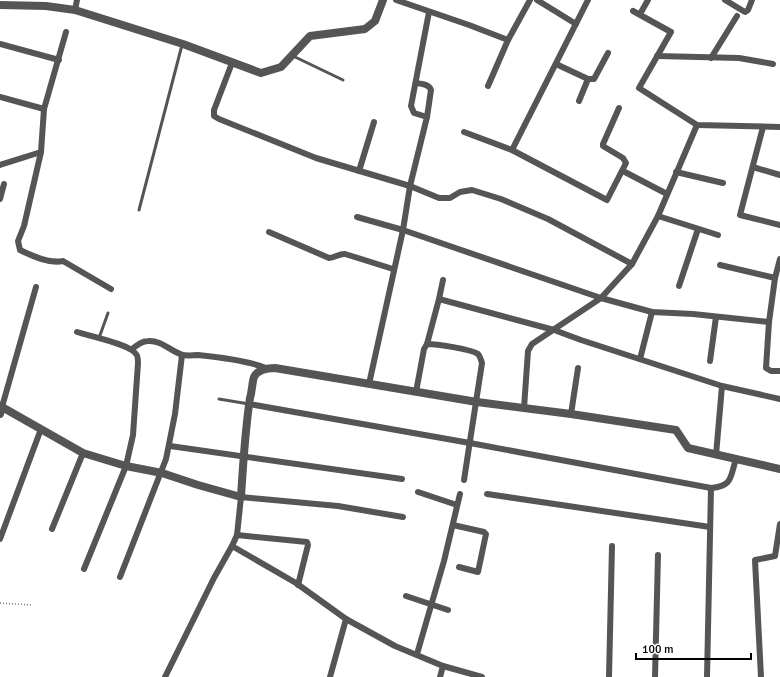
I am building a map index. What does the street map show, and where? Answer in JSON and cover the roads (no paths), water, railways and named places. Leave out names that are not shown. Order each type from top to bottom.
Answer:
[{"type":"street","points":[[75,10],[77,0]]},
{"type":"street","points":[[0,5],[46,6],[75,10],[183,44],[261,73],[281,67],[310,36],[365,29],[376,21],[383,0]]},
{"type":"street","points":[[396,0],[508,40]]},
{"type":"street","points":[[488,86],[508,40],[530,0]]},
{"type":"street","points":[[537,0],[576,24]]},
{"type":"street","points":[[512,150],[588,0]]},
{"type":"street","points":[[640,14],[648,0]]},
{"type":"street","points":[[725,0],[745,12],[748,10],[752,0]]},
{"type":"street","points":[[633,11],[671,32],[639,88],[697,125],[780,127]]},
{"type":"street","points":[[427,117],[412,111],[412,100],[429,12]]},
{"type":"street","points":[[711,58],[736,16]]},
{"type":"street","points":[[66,32],[44,109],[41,152],[24,226],[18,241],[20,250],[55,263],[63,261],[111,289]]},
{"type":"street","points":[[0,44],[58,60]]},
{"type":"street","points":[[556,64],[588,79],[594,78],[608,53]]},
{"type":"street","points":[[658,56],[739,58],[773,64]]},
{"type":"street","points":[[232,63],[214,110],[214,116],[219,119],[316,158],[410,186],[439,198],[450,198],[460,192],[472,190],[501,198],[548,219],[632,264]]},
{"type":"street","points":[[579,101],[588,79]]},
{"type":"street","points":[[369,384],[393,269],[403,230],[410,186],[427,117],[431,90],[428,85],[416,83]]},
{"type":"street","points":[[0,97],[44,109]]},
{"type":"street","points":[[464,132],[512,150],[605,200],[608,199],[623,171],[626,161],[603,146],[619,108]]},
{"type":"street","points":[[359,171],[374,122]]},
{"type":"street","points":[[524,408],[528,351],[532,344],[601,298],[632,264],[658,216],[697,125]]},
{"type":"street","points":[[763,127],[740,215],[780,225]]},
{"type":"street","points":[[0,165],[41,152]]},
{"type":"street","points":[[753,167],[780,175]]},
{"type":"street","points":[[623,171],[667,194]]},
{"type":"street","points":[[676,172],[723,182]]},
{"type":"street","points":[[0,199],[4,184]]},
{"type":"street","points":[[658,216],[718,235]]},
{"type":"street","points":[[357,217],[403,230],[601,298],[652,312],[693,314],[769,322]]},
{"type":"street","points":[[679,286],[698,229]]},
{"type":"street","points":[[269,232],[329,258],[334,258],[345,254],[393,269]]},
{"type":"street","points":[[780,259],[769,322],[766,368],[771,371],[780,371]]},
{"type":"street","points":[[720,265],[776,278]]},
{"type":"street","points":[[416,392],[424,349],[427,344],[443,280]]},
{"type":"street","points":[[36,287],[1,409],[41,429],[83,453],[126,466],[162,473],[198,485],[241,496],[338,506],[403,517]]},
{"type":"street","points":[[439,299],[554,330],[640,360],[722,386],[780,399]]},
{"type":"street","points":[[640,360],[652,312]]},
{"type":"street","points":[[710,361],[716,317]]},
{"type":"street","points":[[77,332],[132,349],[137,355],[138,363],[133,435],[126,466],[84,569]]},
{"type":"street","points":[[132,349],[137,344],[147,341],[157,342],[182,354],[199,355],[258,364],[266,368],[275,368],[477,402],[571,414],[676,430],[688,448],[780,469]]},
{"type":"street","points":[[427,344],[454,347],[477,354],[482,363],[464,480]]},
{"type":"street","points":[[120,577],[162,473],[170,446],[182,354]]},
{"type":"street","points":[[165,677],[237,535],[243,455],[249,404],[254,377],[266,368]]},
{"type":"street","points":[[571,414],[578,368]]},
{"type":"street","points":[[716,455],[722,386]]},
{"type":"street","points":[[249,404],[711,488],[723,487],[729,481],[736,459]]},
{"type":"street","points":[[0,539],[41,429]]},
{"type":"street","points":[[170,446],[243,455],[402,479]]},
{"type":"street","points":[[52,529],[83,453]]},
{"type":"street","points":[[707,677],[711,488]]},
{"type":"street","points":[[418,492],[457,505]]},
{"type":"street","points":[[416,654],[453,524],[460,494]]},
{"type":"street","points":[[487,494],[710,527]]},
{"type":"street","points":[[453,524],[484,532],[486,534],[478,572],[459,567]]},
{"type":"street","points":[[762,677],[754,560],[778,556],[780,524]]},
{"type":"street","points":[[237,535],[307,542],[308,544],[298,585]]},
{"type":"street","points":[[232,546],[298,585],[346,619],[395,646],[443,666],[482,677]]},
{"type":"street","points":[[610,677],[612,546]]},
{"type":"street","points":[[655,677],[658,555]]},
{"type":"street","points":[[406,596],[448,610]]},
{"type":"street","points":[[330,677],[346,619]]},
{"type":"street","points":[[440,677],[443,666]]},
{"type":"lane","points":[[140,210],[183,44]]},
{"type":"lane","points":[[291,55],[343,80]]},
{"type":"lane","points":[[99,338],[108,313]]},
{"type":"lane","points":[[219,399],[249,404]]}]
